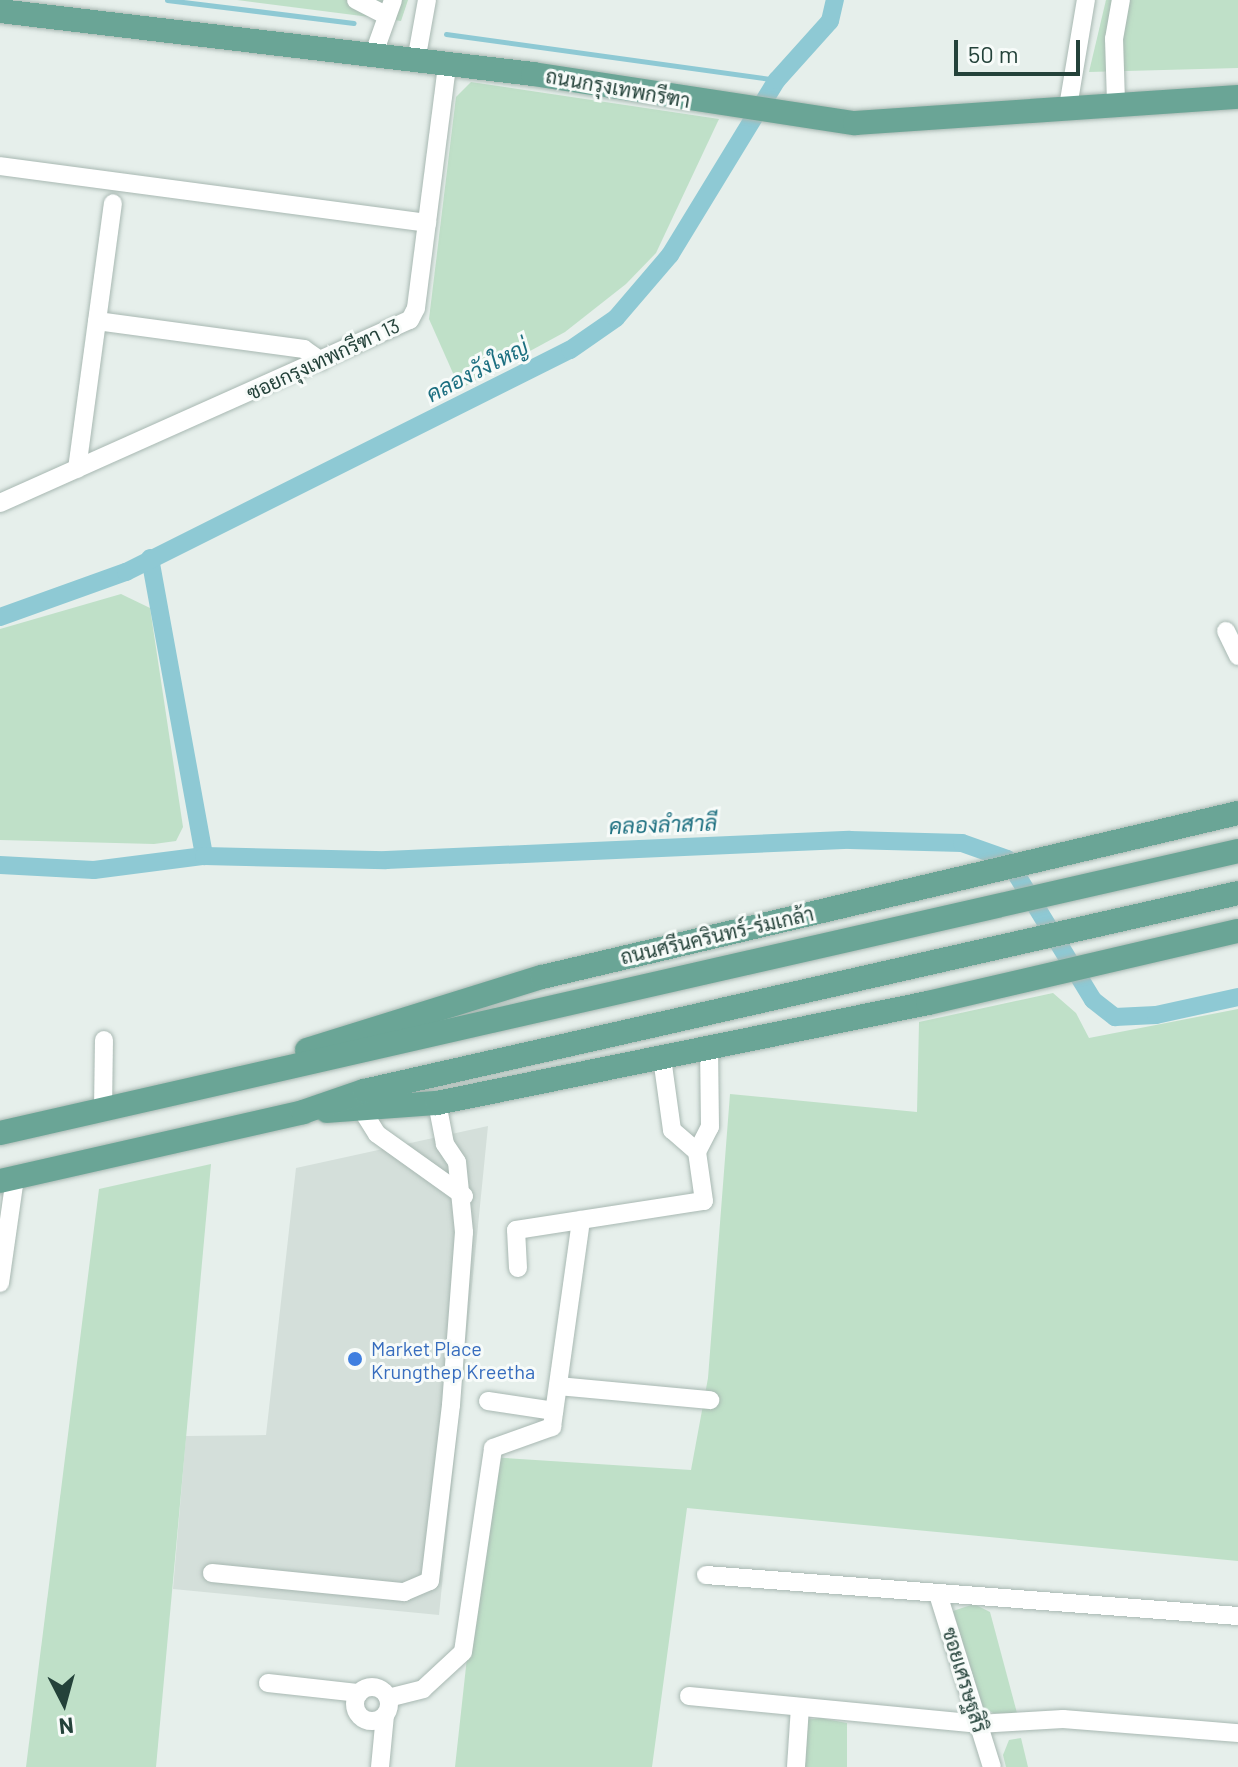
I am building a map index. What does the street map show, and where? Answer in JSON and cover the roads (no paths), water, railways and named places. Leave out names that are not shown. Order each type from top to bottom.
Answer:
[{"type":"main road","name":"ถนนกรุงเทพกรีฑา","points":[[0,11],[447,65],[841,122],[1116,102],[1238,97]]},
{"type":"main road","name":"ถนนศรีนครินทร์-ร่มเกล้า","points":[[205,1087],[384,1022],[542,977],[1238,813]]},
{"type":"main road","name":"ถนนศรีนครินทร์-ร่มเกล้า","points":[[0,1133],[1238,851]]},
{"type":"main road","points":[[7,1180],[303,1112],[364,1091],[1238,893]]},
{"type":"main road","points":[[303,1112],[437,1103],[966,995],[1238,931]]},
{"type":"street","points":[[356,0],[390,8],[373,56]]},
{"type":"street","points":[[416,61],[427,0]]},
{"type":"street","points":[[1068,107],[1086,0]]},
{"type":"street","points":[[1116,102],[1114,39],[1121,0]]},
{"type":"street","name":"ซอยกรุงเทพกรีฑา 13","points":[[0,503],[410,320],[416,308],[447,65]]},
{"type":"street","points":[[0,166],[427,223]]},
{"type":"street","points":[[77,469],[113,203]]},
{"type":"street","points":[[97,321],[304,349],[321,361]]},
{"type":"street","points":[[1226,631],[1238,656]]},
{"type":"street","points":[[103,1110],[104,1040]]},
{"type":"street","points":[[518,1268],[516,1230],[704,1201],[697,1152],[710,1127],[709,1049]]},
{"type":"street","points":[[662,1058],[672,1130],[697,1152]]},
{"type":"street","points":[[212,1573],[404,1592],[430,1581],[451,1405],[464,1196],[437,1103]]},
{"type":"street","points":[[362,1110],[377,1134],[464,1196]]},
{"type":"street","points":[[0,1283],[7,1180]]},
{"type":"street","points":[[359,1693],[355,1708],[360,1717],[376,1721],[387,1707],[423,1689],[463,1652],[493,1448],[552,1427],[581,1220]]},
{"type":"street","points":[[558,1386],[710,1400]]},
{"type":"street","points":[[488,1401],[554,1411]]},
{"type":"street","points":[[706,1575],[938,1594],[991,1593],[1238,1616]]},
{"type":"street","name":"ซอยเศรษฐสิริ","points":[[938,1594],[992,1767]]},
{"type":"street","points":[[268,1683],[359,1693],[375,1687],[387,1707],[380,1767]]},
{"type":"street","points":[[689,1696],[978,1724],[1063,1719],[1238,1733]]},
{"type":"street","points":[[796,1767],[800,1707]]},
{"type":"waterway","points":[[167,0],[354,23]]},
{"type":"waterway","name":"คลองวังใหญ่","points":[[0,617],[126,572],[570,350],[616,318],[670,255],[777,80],[830,21],[835,0]]},
{"type":"waterway","points":[[446,34],[777,80]]},
{"type":"waterway","points":[[150,558],[204,856]]},
{"type":"waterway","name":"คลองลำสาลี","points":[[0,865],[94,870],[204,856],[386,860],[850,840],[962,843],[1007,859],[1093,1000],[1115,1017],[1156,1015],[1238,997]]},
{"type":"place","name":"Market Place Krungthep Kreetha","points":[[355,1359]]}]
